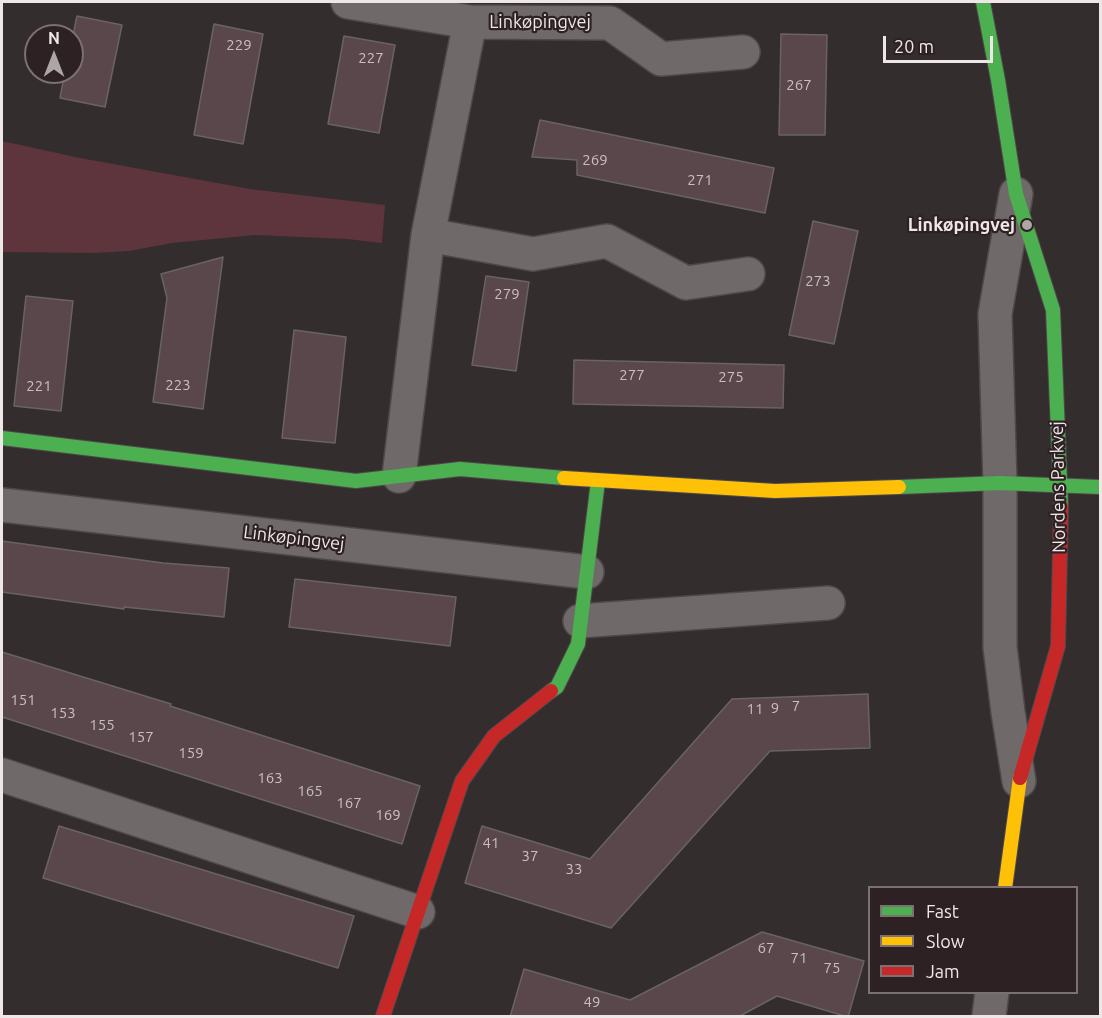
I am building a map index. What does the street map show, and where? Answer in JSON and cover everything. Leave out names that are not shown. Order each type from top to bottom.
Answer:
[{"type":"street","name":"Linkøpingvej","points":[[348,2],[470,22],[610,23],[661,58],[743,52]]},
{"type":"street","name":"Nordens Parkvej","points":[[982,2],[998,80],[1016,194],[1053,310],[1060,484],[1058,646],[1019,781],[1005,886]]},
{"type":"street","name":"Linkøpingvej","points":[[399,476],[428,235],[470,22]]},
{"type":"street","name":"Nordens Parkvej","points":[[1016,194],[995,314],[1000,483],[1000,647],[1019,781]]},
{"type":"street","points":[[428,235],[532,254],[607,241],[686,283],[748,274]]},
{"type":"street","points":[[2,438],[356,481],[460,469],[598,481],[775,491],[1000,483],[1101,487]]},
{"type":"street","points":[[383,1017],[462,781],[494,736],[557,687],[578,644],[598,481]]},
{"type":"street","name":"Linkøpingvej","points":[[2,505],[586,572]]},
{"type":"street","points":[[580,621],[828,603]]},
{"type":"street","points":[[2,775],[418,912]]},
{"type":"street","points":[[989,1017],[992,994]]},
{"type":"shaded area","points":[[2,141],[80,158],[250,189],[385,205],[382,243],[255,235],[172,243],[129,251],[2,252]]},
{"type":"building","points":[[77,16],[122,25],[105,107],[60,98],[63,84],[84,84],[84,24],[75,24]]},
{"type":"building","points":[[214,24],[263,34],[243,144],[194,135]]},
{"type":"building","points":[[781,34],[827,35],[825,135],[779,135]]},
{"type":"building","points":[[344,36],[395,45],[379,133],[328,124]]},
{"type":"building","points":[[540,120],[774,168],[765,213],[577,175],[577,160],[532,157]]},
{"type":"building","points":[[813,221],[858,231],[834,344],[789,335]]},
{"type":"building","points":[[223,257],[203,409],[153,402],[167,298],[161,274]]},
{"type":"building","points":[[486,276],[529,282],[516,371],[472,365]]},
{"type":"building","points":[[26,296],[73,301],[61,411],[14,406]]},
{"type":"building","points":[[294,330],[346,337],[335,443],[282,438]]},
{"type":"building","points":[[574,360],[784,365],[783,408],[573,404]]},
{"type":"building","points":[[2,541],[163,563],[229,568],[224,617],[124,607],[124,609],[2,592]]},
{"type":"building","points":[[295,579],[456,597],[450,646],[289,627]]},
{"type":"building","points":[[2,652],[171,704],[170,706],[420,786],[402,844],[2,717]]},
{"type":"building","points":[[868,694],[870,748],[770,751],[611,928],[465,883],[482,826],[590,859],[732,699]]},
{"type":"building","points":[[59,826],[354,916],[338,968],[43,878]]},
{"type":"building","points":[[762,932],[864,961],[848,1017],[777,996],[738,1017],[510,1017],[524,969],[630,1000]]},
{"type":"traffic: fast","points":[[983,2],[1016,194],[1053,310],[1061,506]]},
{"type":"traffic: fast","points":[[2,438],[356,481],[460,469],[564,478]]},
{"type":"traffic: fast","points":[[551,691],[557,687],[578,644],[598,481]]},
{"type":"traffic: fast","points":[[899,487],[1000,483],[1100,487]]},
{"type":"traffic: slow","points":[[564,478],[775,491],[899,487]]},
{"type":"traffic: slow","points":[[1005,886],[1020,778]]},
{"type":"traffic: jam","points":[[1020,778],[1058,646],[1061,506]]},
{"type":"traffic: jam","points":[[383,1016],[462,781],[494,736],[551,691]]},
{"type":"place","name":"Linkøpingvej","points":[[1027,225]]}]
